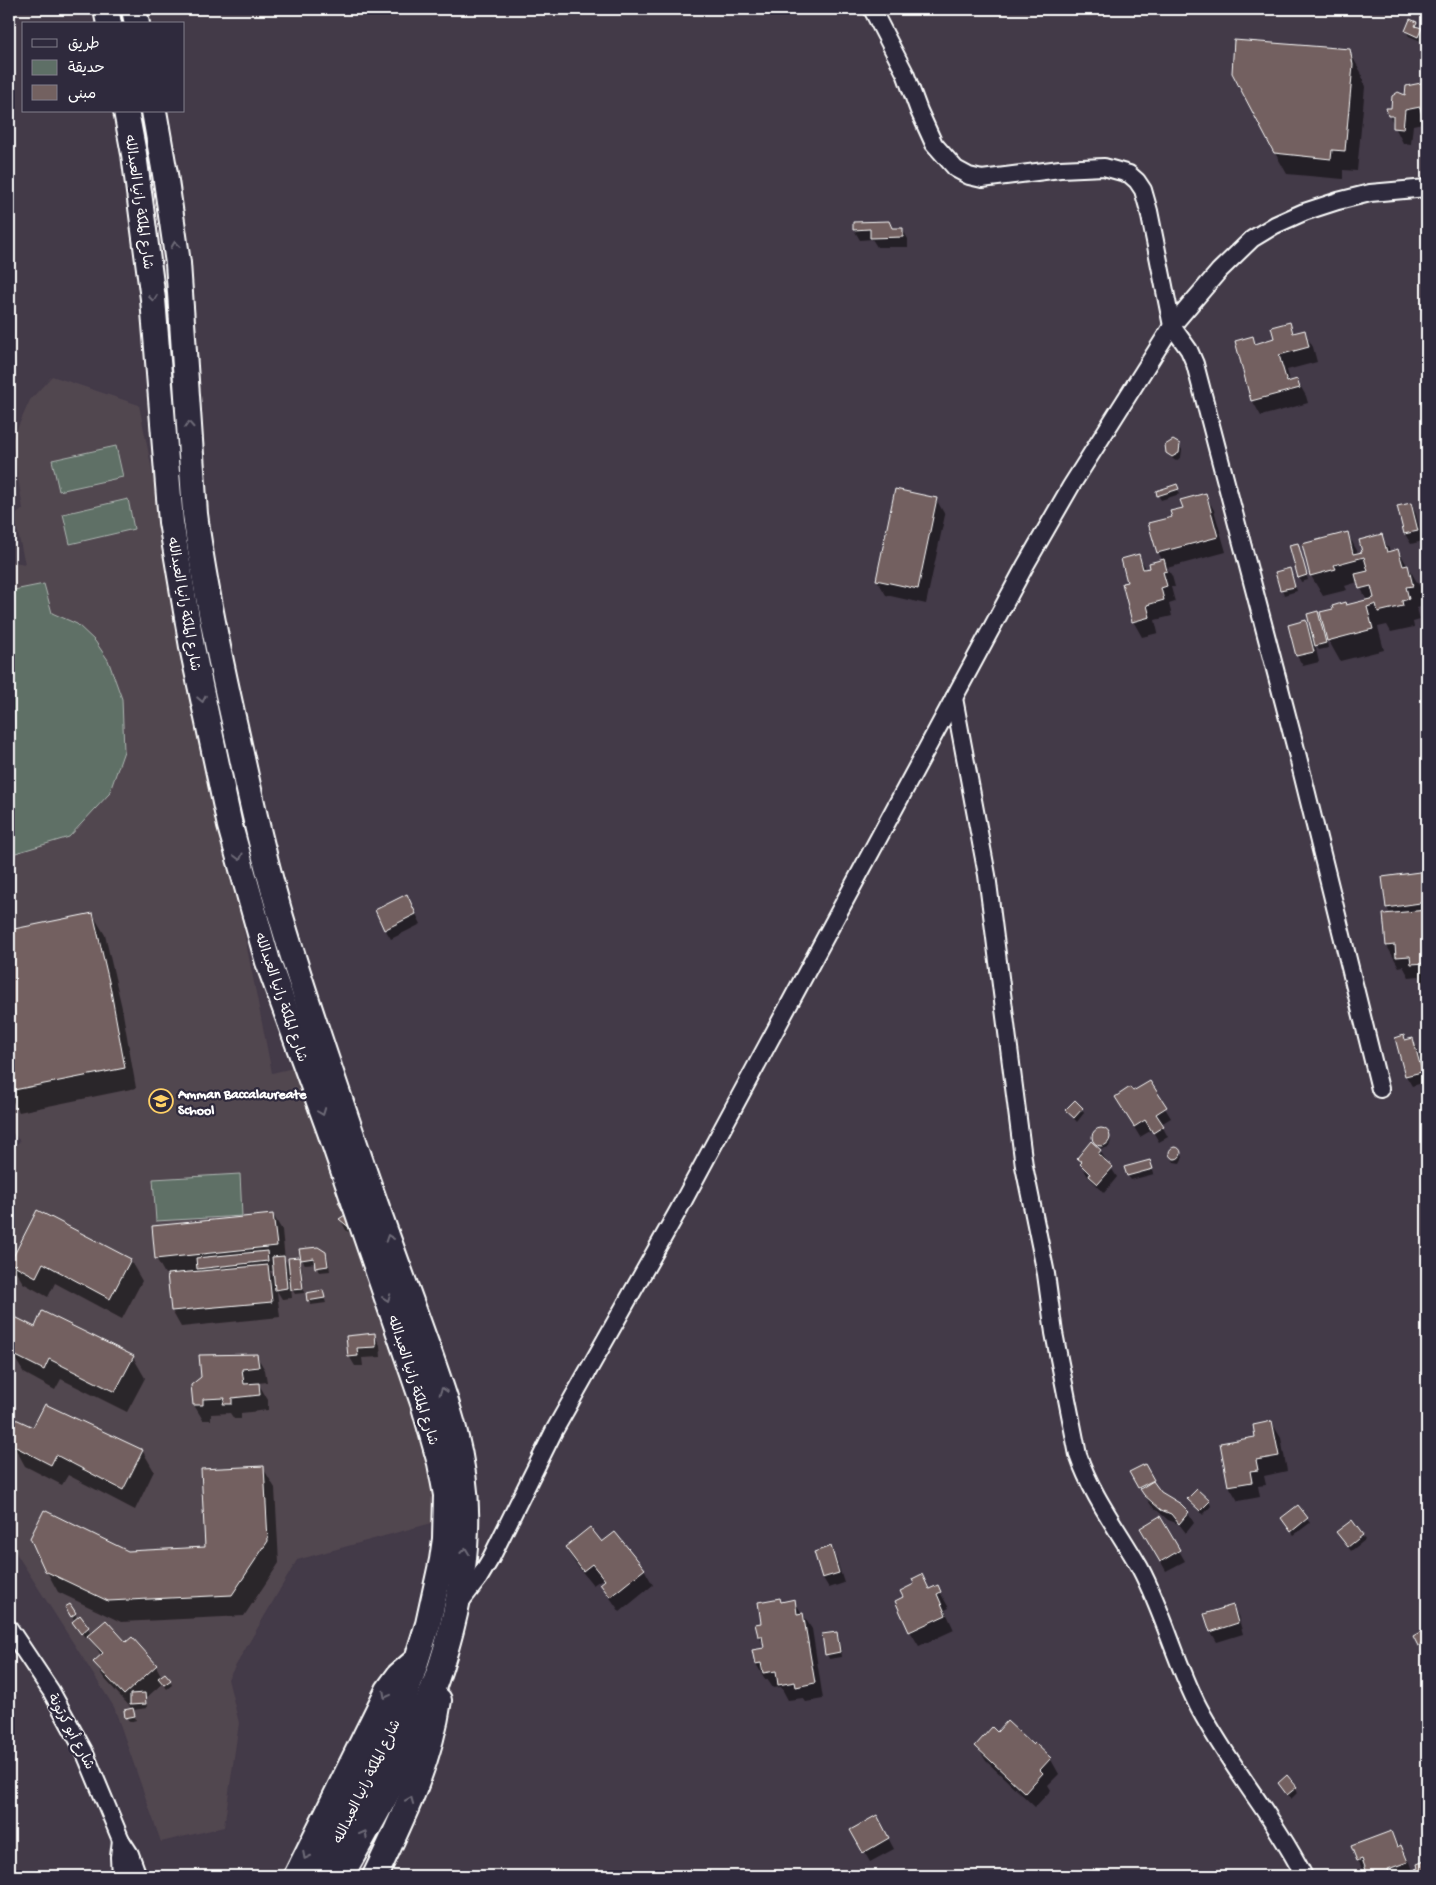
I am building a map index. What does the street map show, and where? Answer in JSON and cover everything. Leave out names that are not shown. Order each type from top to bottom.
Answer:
[{"type":"main road","points":[[106,9],[109,22]]},
{"type":"main road","points":[[134,9],[137,22]]},
{"type":"main road","name":"شارع الملكة رانيا العبدالله","points":[[126,112],[134,154],[153,298],[171,522],[192,647],[228,817],[268,962],[330,1132],[397,1328],[430,1427],[444,1481],[446,1516],[442,1560],[428,1624],[418,1658],[401,1710],[378,1762],[318,1876]]},
{"type":"main road","name":"شارع الملكة رانيا العبدالله","points":[[154,112],[166,174],[178,263],[195,514],[214,630],[264,854],[285,933],[363,1167],[442,1390],[460,1454],[466,1486],[466,1529],[457,1606],[431,1695],[386,1795],[341,1876]]},
{"type":"main road","points":[[375,1876],[402,1819],[429,1751],[437,1716],[445,1651]]},
{"type":"main road","points":[[296,1876],[388,1690],[399,1675],[418,1658]]},
{"type":"street","points":[[872,9],[905,73],[918,111],[934,144],[956,169],[969,176],[982,178],[1060,169],[1104,168],[1129,174],[1143,190],[1172,326],[1189,350],[1195,364],[1298,758],[1380,1089]]},
{"type":"street","points":[[457,1606],[479,1578],[491,1558],[532,1473],[682,1203],[977,653],[1071,486],[1172,326],[1219,271],[1252,239],[1275,225],[1304,212],[1370,193],[1427,188]]},
{"type":"street","points":[[954,698],[987,875],[1024,1166],[1046,1274],[1054,1333],[1078,1455],[1092,1488],[1140,1570],[1199,1707],[1277,1827],[1304,1876]]},
{"type":"street","name":"شارع أبو كرتونة","points":[[9,1628],[69,1722],[98,1780],[121,1840],[130,1854],[138,1876]]},
{"type":"street","points":[[120,1876],[119,1857],[121,1840]]},
{"type":"shaded area","name":"Amman Baccalaureate School","points":[[52,376],[139,405],[272,1073],[301,1066],[446,1488],[439,1521],[297,1560],[228,1679],[239,1723],[224,1827],[161,1842],[114,1707],[9,1542],[9,1151],[20,1141],[9,1129],[9,561],[25,564],[14,516],[23,509],[12,440],[30,400]]},
{"type":"green space","points":[[116,446],[123,477],[59,491],[52,460]]},
{"type":"green space","points":[[128,499],[134,529],[70,544],[63,514]]},
{"type":"green space","points":[[44,584],[52,613],[77,624],[95,641],[108,660],[122,699],[124,751],[109,794],[69,837],[9,855],[9,591]]},
{"type":"green space","points":[[240,1174],[242,1216],[156,1221],[153,1179]]},
{"type":"building","points":[[1410,19],[1417,22],[1415,26],[1422,28],[1418,37],[1405,31]]},
{"type":"building","points":[[1234,40],[1350,49],[1353,65],[1345,151],[1332,150],[1331,159],[1274,153],[1232,73]]},
{"type":"building","points":[[1426,82],[1427,116],[1422,116],[1420,107],[1405,110],[1403,129],[1393,128],[1393,116],[1388,116],[1386,108],[1391,108],[1392,96],[1398,92],[1405,95],[1406,86]]},
{"type":"building","points":[[889,221],[892,228],[903,228],[903,237],[870,238],[870,229],[853,230],[853,222]]},
{"type":"building","points":[[1290,322],[1293,333],[1305,330],[1309,347],[1279,355],[1287,382],[1297,379],[1300,388],[1251,401],[1235,341],[1253,336],[1255,344],[1274,338],[1271,327]]},
{"type":"building","points":[[1173,440],[1180,444],[1179,453],[1172,457],[1166,453],[1165,445]]},
{"type":"building","points":[[1177,484],[1179,489],[1157,496],[1156,491]]},
{"type":"building","points":[[895,489],[937,498],[918,589],[876,580]]},
{"type":"building","points":[[1206,493],[1218,537],[1157,553],[1148,523],[1172,517],[1170,511],[1183,508],[1180,500]]},
{"type":"building","points":[[1411,503],[1418,531],[1404,534],[1397,506]]},
{"type":"building","points":[[1348,532],[1353,554],[1362,552],[1359,540],[1382,534],[1387,552],[1398,549],[1403,566],[1408,565],[1413,586],[1406,587],[1409,599],[1402,601],[1403,606],[1378,612],[1376,604],[1367,607],[1373,629],[1327,641],[1320,612],[1333,609],[1332,606],[1345,602],[1346,605],[1374,598],[1371,586],[1359,589],[1355,574],[1368,571],[1364,557],[1334,565],[1336,569],[1310,576],[1302,544]]},
{"type":"building","points":[[1298,543],[1307,575],[1298,578],[1289,545]]},
{"type":"building","points":[[1139,554],[1143,569],[1150,568],[1149,563],[1164,559],[1167,571],[1163,572],[1167,586],[1161,588],[1164,600],[1147,605],[1150,617],[1132,622],[1122,583],[1127,582],[1121,559]]},
{"type":"building","points":[[1290,568],[1295,587],[1280,590],[1275,572]]},
{"type":"building","points":[[1318,611],[1326,643],[1315,646],[1307,614]]},
{"type":"building","points":[[1306,620],[1314,652],[1296,656],[1288,625]]},
{"type":"building","points":[[1427,871],[1427,902],[1386,908],[1382,877]]},
{"type":"building","points":[[407,894],[416,914],[384,930],[375,910]]},
{"type":"building","points":[[1427,910],[1427,963],[1411,964],[1410,956],[1396,957],[1395,945],[1386,946],[1383,914]]},
{"type":"building","points":[[93,913],[110,986],[125,1068],[9,1091],[9,930]]},
{"type":"building","points":[[1404,1035],[1405,1040],[1413,1038],[1422,1072],[1405,1076],[1395,1038]]},
{"type":"building","points":[[1150,1081],[1167,1107],[1156,1114],[1164,1126],[1153,1133],[1145,1120],[1134,1127],[1115,1097],[1130,1087],[1133,1091]]},
{"type":"building","points":[[1075,1100],[1083,1108],[1074,1118],[1065,1110]]},
{"type":"building","points":[[1101,1128],[1107,1131],[1110,1137],[1107,1143],[1101,1146],[1095,1143],[1092,1137],[1095,1131]]},
{"type":"building","points":[[1091,1141],[1101,1150],[1098,1154],[1113,1167],[1098,1184],[1089,1176],[1090,1174],[1080,1164],[1082,1162],[1077,1158]]},
{"type":"building","points":[[1177,1147],[1180,1148],[1180,1158],[1173,1159],[1170,1158],[1169,1151],[1170,1148]]},
{"type":"building","points":[[1150,1160],[1153,1169],[1127,1176],[1124,1167]]},
{"type":"building","points":[[351,1197],[363,1239],[339,1219],[345,1215],[338,1202]]},
{"type":"building","points":[[37,1210],[131,1259],[110,1299],[43,1263],[36,1277],[10,1263]]},
{"type":"building","points":[[273,1214],[277,1246],[155,1259],[152,1226]]},
{"type":"building","points":[[318,1247],[326,1252],[328,1266],[315,1268],[314,1258],[301,1260],[299,1249]]},
{"type":"building","points":[[267,1251],[268,1261],[197,1269],[196,1258]]},
{"type":"building","points":[[284,1256],[287,1288],[275,1290],[272,1257]]},
{"type":"building","points":[[299,1257],[303,1289],[291,1290],[288,1258]]},
{"type":"building","points":[[268,1265],[272,1302],[171,1311],[167,1274]]},
{"type":"building","points":[[323,1290],[325,1298],[307,1301],[306,1293]]},
{"type":"building","points":[[42,1311],[134,1356],[115,1392],[49,1359],[44,1370],[10,1353],[9,1320],[11,1315],[35,1327]]},
{"type":"building","points":[[375,1333],[376,1347],[357,1348],[358,1356],[348,1357],[346,1336]]},
{"type":"building","points":[[257,1354],[259,1367],[242,1369],[244,1384],[259,1383],[260,1395],[232,1398],[232,1404],[223,1404],[225,1398],[203,1399],[203,1405],[193,1405],[191,1385],[201,1377],[199,1355]]},
{"type":"building","points":[[45,1404],[143,1450],[123,1490],[56,1455],[51,1465],[12,1445],[9,1416],[33,1427]]},
{"type":"building","points":[[1272,1421],[1279,1456],[1256,1460],[1258,1470],[1250,1471],[1252,1482],[1228,1486],[1220,1443],[1255,1437],[1253,1425]]},
{"type":"building","points":[[1145,1464],[1154,1480],[1138,1488],[1129,1472]]},
{"type":"building","points":[[264,1466],[268,1541],[232,1595],[108,1601],[45,1571],[30,1538],[44,1510],[128,1551],[205,1547],[201,1469]]},
{"type":"building","points":[[1153,1481],[1161,1492],[1181,1504],[1189,1512],[1179,1524],[1171,1514],[1161,1510],[1140,1489]]},
{"type":"building","points":[[1197,1489],[1210,1501],[1200,1511],[1187,1499]]},
{"type":"building","points":[[1298,1505],[1308,1518],[1291,1532],[1281,1518]]},
{"type":"building","points":[[1160,1516],[1180,1550],[1160,1562],[1140,1528]]},
{"type":"building","points":[[1352,1520],[1363,1535],[1348,1547],[1336,1532]]},
{"type":"building","points":[[590,1527],[602,1542],[615,1532],[645,1569],[610,1597],[600,1584],[605,1580],[592,1564],[583,1571],[565,1547]]},
{"type":"building","points":[[831,1546],[839,1573],[822,1578],[814,1552]]},
{"type":"building","points":[[922,1574],[929,1589],[938,1585],[941,1592],[937,1594],[946,1615],[909,1632],[895,1601],[903,1597],[900,1591],[914,1584],[912,1579]]},
{"type":"building","points":[[780,1598],[781,1602],[795,1599],[797,1614],[803,1613],[815,1683],[796,1687],[795,1682],[778,1685],[776,1671],[763,1673],[761,1663],[755,1664],[752,1650],[764,1648],[762,1636],[758,1636],[755,1624],[761,1623],[758,1602]]},
{"type":"building","points":[[70,1604],[76,1613],[71,1617],[65,1607]]},
{"type":"building","points":[[1233,1605],[1238,1623],[1210,1632],[1204,1614]]},
{"type":"building","points":[[80,1615],[89,1627],[81,1634],[72,1622]]},
{"type":"building","points":[[106,1620],[126,1642],[132,1637],[157,1665],[124,1695],[93,1662],[103,1653],[87,1636]]},
{"type":"building","points":[[1427,1628],[1427,1641],[1418,1646],[1413,1636]]},
{"type":"building","points":[[837,1632],[840,1652],[825,1655],[822,1634]]},
{"type":"building","points":[[165,1673],[171,1680],[164,1685],[158,1678]]},
{"type":"building","points":[[145,1693],[146,1704],[130,1705],[130,1694]]},
{"type":"building","points":[[133,1708],[135,1716],[125,1718],[124,1710]]},
{"type":"building","points":[[1007,1721],[1033,1745],[1035,1743],[1051,1758],[1040,1770],[1043,1773],[1025,1793],[975,1746],[992,1727],[997,1732]]},
{"type":"building","points":[[1287,1775],[1297,1787],[1287,1795],[1278,1783]]},
{"type":"building","points":[[877,1815],[889,1838],[863,1853],[850,1830]]},
{"type":"building","points":[[1391,1831],[1397,1847],[1401,1845],[1408,1862],[1388,1869],[1390,1876],[1365,1876],[1363,1871],[1366,1870],[1362,1859],[1357,1861],[1351,1846]]},
{"type":"building","points":[[1427,1860],[1427,1871],[1417,1874],[1415,1869],[1418,1868],[1417,1864]]},
{"type":"place","name":"Amman Baccalaureate School","points":[[161,1101]]}]
